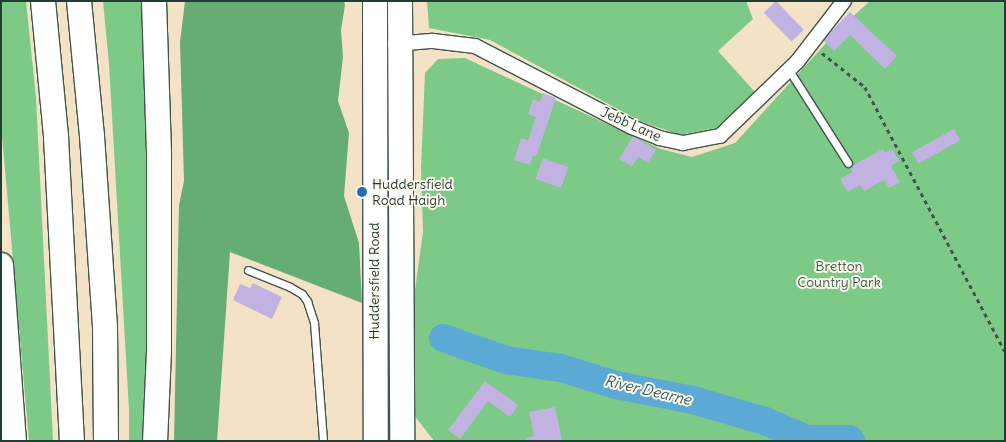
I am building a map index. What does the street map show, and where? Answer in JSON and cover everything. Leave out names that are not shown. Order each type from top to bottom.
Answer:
[{"type":"highway","points":[[44,1],[56,137],[72,441]]},
{"type":"highway","points":[[79,1],[92,136],[105,328],[106,441]]},
{"type":"highway","points":[[154,1],[159,154],[159,351],[155,441]]},
{"type":"highway","name":"Huddersfield Road","points":[[375,1],[376,441]]},
{"type":"highway","name":"Huddersfield Road","points":[[400,1],[402,441]]},
{"type":"highway","points":[[1,265],[14,441]]},
{"type":"street","name":"Jebb Lane","points":[[374,45],[433,41],[475,46],[632,127],[659,138],[683,143],[720,136],[789,70],[812,44],[844,1]]},
{"type":"lane","points":[[789,70],[848,163]]},
{"type":"lane","points":[[248,270],[290,287],[302,294],[307,301],[314,323],[323,441]]},
{"type":"path","points":[[812,44],[865,87],[1005,351]]},
{"type":"green space","points":[[1,1],[26,1],[36,98],[53,441],[29,441],[1,124]]},
{"type":"green space","points":[[103,1],[147,1],[147,441],[129,441],[129,410],[109,64]]},
{"type":"green space","points":[[185,1],[344,1],[345,5],[341,30],[343,57],[338,101],[349,133],[344,196],[359,243],[362,303],[230,252],[217,441],[174,441],[179,205],[184,181],[180,42]]},
{"type":"green space","points":[[427,1],[746,1],[753,19],[718,51],[755,92],[716,128],[680,135],[640,121],[490,40],[429,28]]},
{"type":"green space","name":"Bretton Country Park","points":[[870,1],[1005,1],[1005,441],[434,441],[414,415],[412,370],[414,297],[423,232],[421,168],[425,73],[438,59],[465,58],[661,149],[692,157],[735,143],[838,30]]},
{"type":"green space","points":[[394,61],[396,441],[386,441],[386,73]]},
{"type":"building","points":[[776,1],[804,30],[792,42],[764,13]]},
{"type":"building","points":[[850,12],[897,56],[885,69],[850,35],[834,51],[823,40]]},
{"type":"building","points":[[543,93],[556,98],[536,157],[533,155],[530,165],[514,160],[521,138],[528,140],[536,117],[528,114],[533,99],[540,102]]},
{"type":"building","points":[[954,129],[960,140],[918,164],[912,152]]},
{"type":"building","points":[[633,136],[656,150],[648,163],[638,157],[632,166],[619,159]]},
{"type":"building","points":[[883,149],[885,153],[892,149],[899,161],[891,166],[900,182],[889,188],[884,180],[864,191],[860,185],[848,192],[840,179],[852,172],[850,167]]},
{"type":"building","points":[[543,158],[568,167],[561,188],[535,179]]},
{"type":"building","points":[[253,283],[282,297],[272,319],[233,300],[240,284],[250,288]]},
{"type":"building","points":[[485,381],[518,405],[510,417],[488,401],[460,439],[448,430]]},
{"type":"building","points":[[555,407],[562,441],[526,441],[526,438],[534,436],[529,412]]},
{"type":"waterway","name":"River Dearne","points":[[443,338],[506,360],[561,368],[616,385],[693,400],[765,421],[807,439],[849,439],[851,441]]},
{"type":"place","name":"Huddersfield Road Haigh","points":[[362,192]]}]
